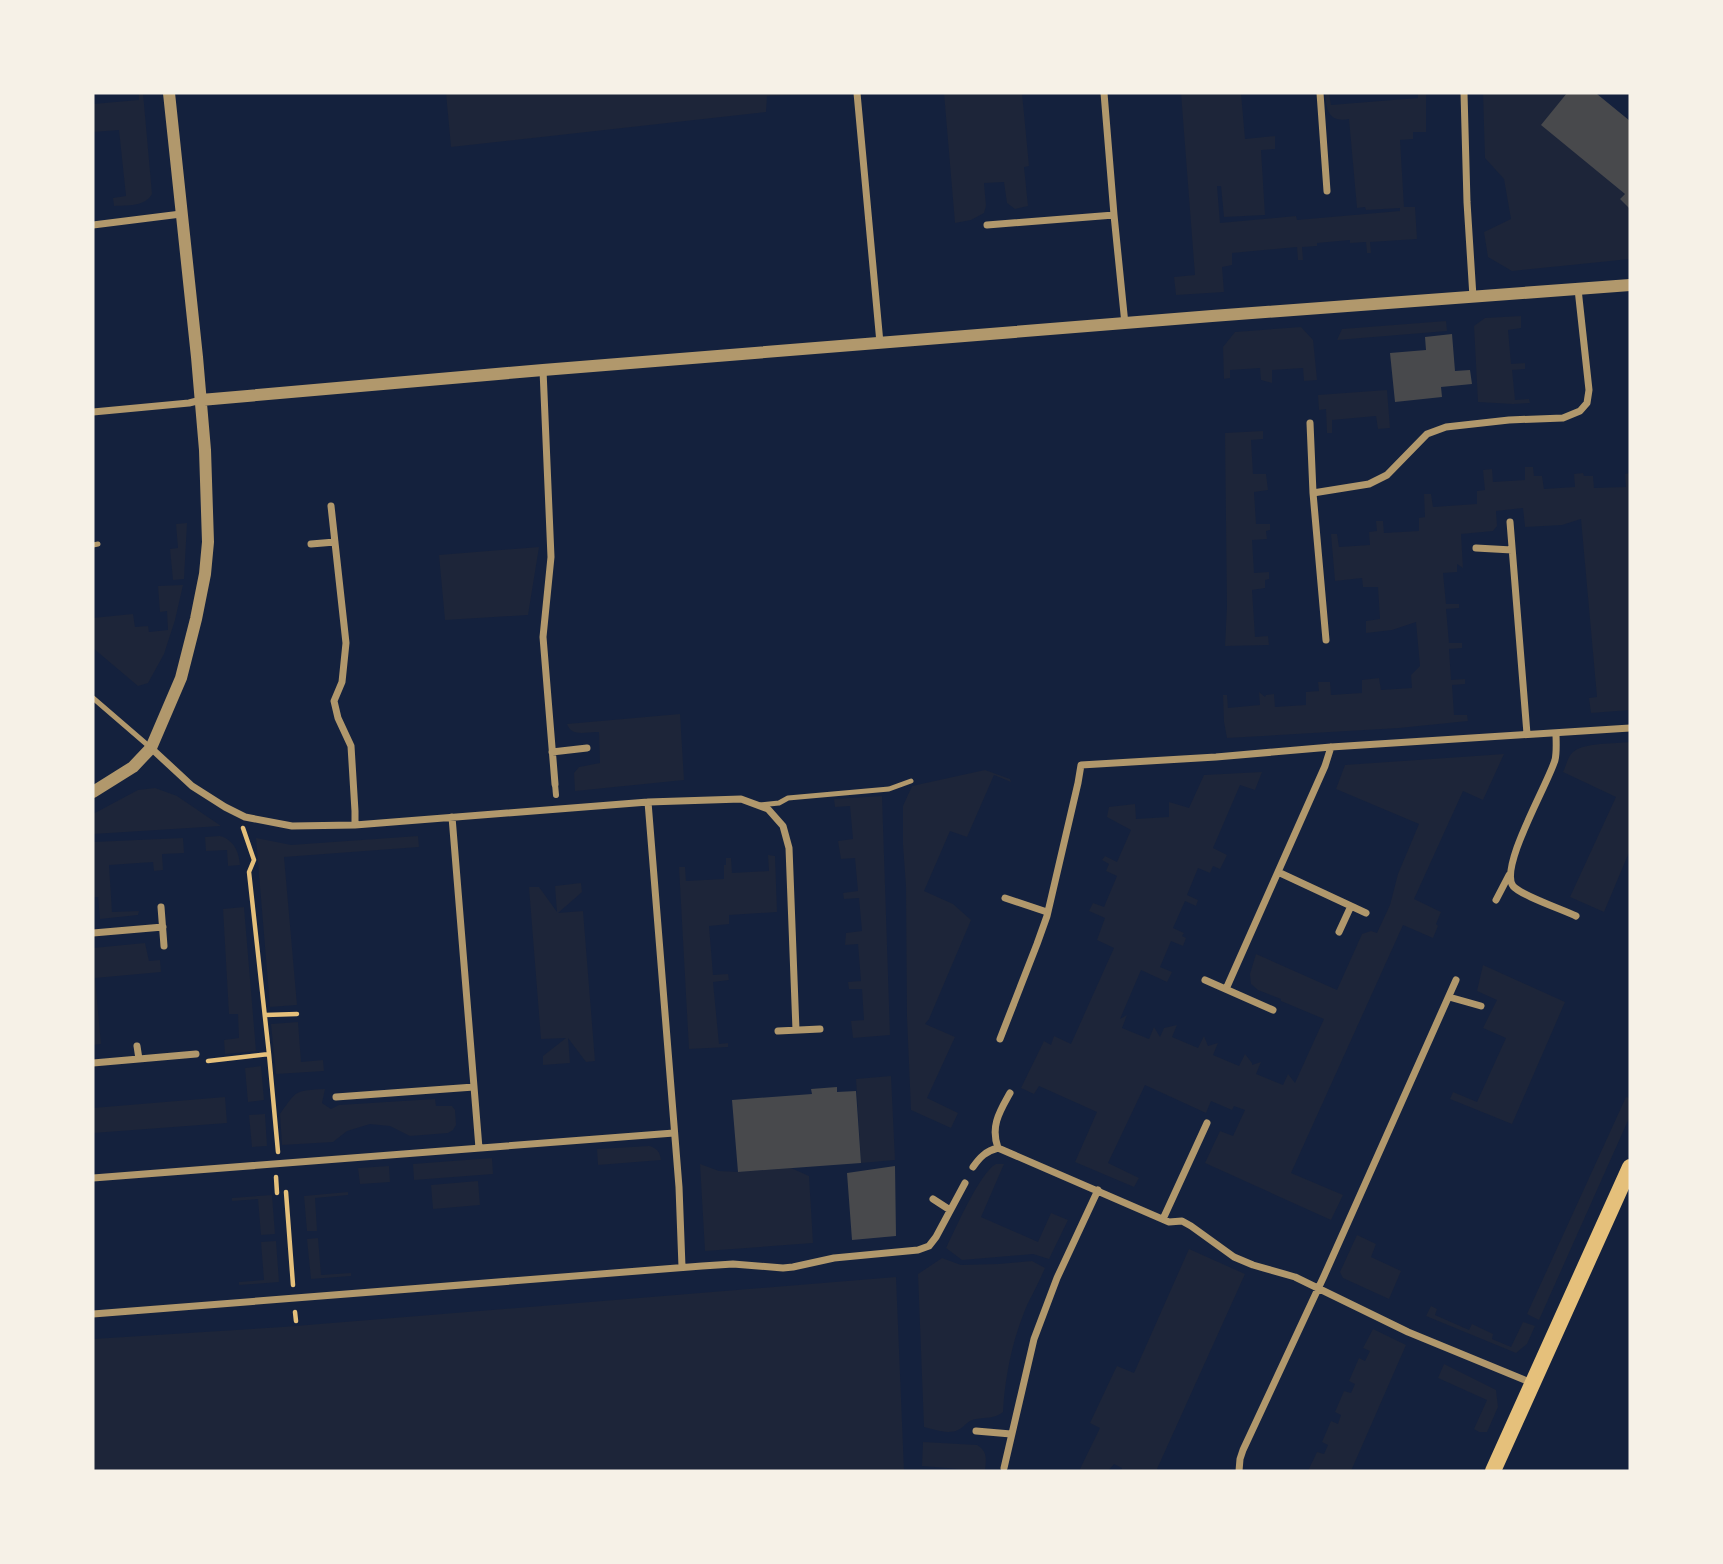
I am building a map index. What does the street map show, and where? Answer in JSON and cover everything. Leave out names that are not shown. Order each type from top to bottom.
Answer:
[{"type":"main road","points":[[1493,1471],[1630,1167]]},
{"type":"street","points":[[93,792],[133,767],[151,748],[181,678],[205,574],[208,512],[205,450],[169,93]]},
{"type":"street","points":[[857,93],[880,344]]},
{"type":"street","points":[[1104,93],[1125,324]]},
{"type":"street","points":[[1320,93],[1327,191]]},
{"type":"street","points":[[1464,93],[1473,297]]},
{"type":"street","points":[[93,225],[180,214]]},
{"type":"street","points":[[986,225],[1114,215]]},
{"type":"street","points":[[93,412],[543,370],[1630,285]]},
{"type":"street","points":[[1313,492],[1369,484],[1387,475],[1427,434],[1446,427],[1563,418],[1580,411],[1587,402],[1589,390],[1578,289]]},
{"type":"street","points":[[543,370],[551,557],[543,637],[556,794]]},
{"type":"street","points":[[1310,423],[1326,640]]},
{"type":"street","points":[[331,506],[346,643],[342,682],[334,701],[338,718],[351,746],[355,825]]},
{"type":"street","points":[[1510,522],[1527,734]]},
{"type":"street","points":[[311,544],[335,542]]},
{"type":"street","points":[[1476,548],[1512,550]]},
{"type":"street","points":[[1000,1039],[1038,944],[1079,783],[1081,765],[1630,728]]},
{"type":"street","points":[[1496,900],[1509,875],[1514,855],[1556,759],[1556,733]]},
{"type":"street","points":[[1226,989],[1331,747]]},
{"type":"street","points":[[151,748],[192,786],[225,807],[245,817],[292,826],[355,825],[648,802],[741,799],[768,809],[783,826],[789,848],[796,1030]]},
{"type":"street","points":[[552,752],[587,748]]},
{"type":"street","points":[[648,802],[679,1187],[682,1267]]},
{"type":"street","points":[[452,817],[479,1148]]},
{"type":"street","points":[[1278,872],[1366,913]]},
{"type":"street","points":[[1509,875],[1512,886],[1521,892],[1576,916]]},
{"type":"street","points":[[1005,898],[1047,912]]},
{"type":"street","points":[[1339,932],[1351,906]]},
{"type":"street","points":[[161,908],[164,946]]},
{"type":"street","points":[[93,933],[163,927]]},
{"type":"street","points":[[1205,980],[1273,1010]]},
{"type":"street","points":[[1239,1471],[1243,1450],[1456,980]]},
{"type":"street","points":[[1449,997],[1481,1006]]},
{"type":"street","points":[[778,1031],[820,1029]]},
{"type":"street","points":[[137,1046],[139,1059]]},
{"type":"street","points":[[93,1063],[195,1054]]},
{"type":"street","points":[[336,1097],[474,1087]]},
{"type":"street","points":[[1010,1093],[996,1120],[994,1137],[998,1147],[1170,1222],[1182,1221],[1234,1257],[1295,1278],[1408,1332],[1532,1383]]},
{"type":"street","points":[[1163,1219],[1207,1123]]},
{"type":"street","points":[[93,1178],[674,1133]]},
{"type":"street","points":[[973,1167],[985,1153],[998,1147]]},
{"type":"street","points":[[93,1314],[682,1267],[733,1264],[783,1268],[834,1258],[918,1250],[929,1246],[936,1237],[965,1183]]},
{"type":"street","points":[[1004,1468],[1034,1339],[1057,1278],[1098,1190]]},
{"type":"street","points":[[933,1199],[950,1210]]},
{"type":"street","points":[[976,1432],[1011,1434]]},
{"type":"lane","points":[[93,698],[151,748]]},
{"type":"lane","points":[[758,805],[779,803],[788,798],[889,789],[911,781]]},
{"type":"path","points":[[242,823],[254,860],[249,872],[278,1153],[274,1164],[277,1193]]},
{"type":"path","points":[[265,1016],[297,1013]]},
{"type":"path","points":[[204,1061],[269,1054]]},
{"type":"path","points":[[286,1192],[296,1321]]},
{"type":"shaded area","points":[[139,93],[143,93],[152,194],[140,203],[114,206],[113,198],[126,196],[119,130],[93,132],[93,104],[139,100]]},
{"type":"shaded area","points":[[446,93],[838,93],[767,96],[766,112],[451,147]]},
{"type":"shaded area","points":[[944,93],[1022,93],[1029,166],[1024,167],[1028,206],[1015,209],[1007,203],[1004,182],[984,183],[984,213],[971,220],[955,223]]},
{"type":"shaded area","points":[[1181,93],[1241,93],[1245,139],[1275,136],[1275,149],[1261,150],[1265,215],[1224,217],[1221,186],[1217,186],[1220,223],[1296,216],[1297,220],[1400,211],[1400,208],[1357,208],[1349,119],[1337,119],[1330,114],[1325,93],[1329,93],[1331,105],[1418,98],[1418,93],[1426,93],[1426,132],[1413,132],[1413,139],[1400,140],[1404,207],[1415,207],[1417,239],[1370,242],[1371,253],[1367,253],[1366,242],[1350,243],[1350,240],[1317,243],[1317,246],[1302,247],[1303,260],[1298,260],[1297,247],[1232,253],[1232,265],[1222,267],[1224,292],[1176,295],[1174,277],[1195,275]]},
{"type":"shaded area","points":[[1483,93],[1567,93],[1542,125],[1625,194],[1620,199],[1630,209],[1630,259],[1512,271],[1488,257],[1484,232],[1511,219],[1504,179],[1485,158]]},
{"type":"shaded area","points":[[1521,316],[1521,328],[1508,330],[1511,364],[1525,363],[1525,369],[1512,370],[1515,400],[1529,399],[1530,403],[1478,402],[1474,326],[1485,318]]},
{"type":"shaded area","points":[[1446,321],[1447,331],[1337,340],[1342,329]]},
{"type":"shaded area","points":[[1301,327],[1313,340],[1317,380],[1304,381],[1303,368],[1272,370],[1272,383],[1261,380],[1260,368],[1230,370],[1230,378],[1224,379],[1223,347],[1235,332]]},
{"type":"shaded area","points":[[1387,390],[1390,428],[1378,429],[1376,416],[1332,420],[1332,433],[1327,433],[1326,409],[1319,410],[1318,395]]},
{"type":"shaded area","points":[[1263,431],[1263,439],[1251,440],[1253,474],[1266,474],[1268,490],[1254,492],[1256,524],[1270,524],[1270,530],[1266,531],[1267,539],[1252,540],[1254,573],[1269,572],[1269,579],[1265,580],[1265,588],[1252,590],[1255,637],[1268,636],[1269,645],[1225,646],[1225,433]]},
{"type":"shaded area","points":[[1525,467],[1533,467],[1534,476],[1542,476],[1544,489],[1575,487],[1574,474],[1583,473],[1584,476],[1593,476],[1594,488],[1626,487],[1625,474],[1630,473],[1630,710],[1591,713],[1589,698],[1597,697],[1581,519],[1562,525],[1525,527],[1523,508],[1496,511],[1497,526],[1493,531],[1461,534],[1463,568],[1457,564],[1457,572],[1443,573],[1446,604],[1459,604],[1459,608],[1446,609],[1449,643],[1462,643],[1462,648],[1449,649],[1451,680],[1465,679],[1465,684],[1452,685],[1454,715],[1467,715],[1468,721],[1399,728],[1227,738],[1223,695],[1227,695],[1228,708],[1260,705],[1259,692],[1265,697],[1274,694],[1275,707],[1306,705],[1306,692],[1319,691],[1318,682],[1330,682],[1331,695],[1362,693],[1362,680],[1379,678],[1381,690],[1412,688],[1411,675],[1420,666],[1416,622],[1392,630],[1366,633],[1366,621],[1380,619],[1378,587],[1363,587],[1362,578],[1335,581],[1331,534],[1337,534],[1339,547],[1370,545],[1369,532],[1377,531],[1376,521],[1383,521],[1384,533],[1419,531],[1419,518],[1425,517],[1424,494],[1431,494],[1433,507],[1477,504],[1477,491],[1485,490],[1483,470],[1492,469],[1493,482],[1525,480]]},
{"type":"shaded area","points":[[187,523],[184,579],[173,580],[170,549],[178,548],[176,524]]},
{"type":"shaded area","points":[[539,547],[528,615],[445,620],[439,555]]},
{"type":"shaded area","points":[[183,585],[164,654],[148,683],[138,686],[93,648],[93,618],[133,614],[135,627],[148,626],[149,632],[168,630],[167,611],[160,612],[158,586]]},
{"type":"shaded area","points":[[680,714],[684,780],[575,791],[574,773],[579,767],[600,763],[599,732],[572,731],[567,724]]},
{"type":"shaded area","points":[[1630,742],[1630,850],[1604,912],[1570,897],[1616,797],[1563,772],[1570,756],[1578,749]]},
{"type":"shaded area","points":[[1504,754],[1483,800],[1463,791],[1414,899],[1441,912],[1433,938],[1403,925],[1291,1173],[1343,1195],[1331,1220],[1205,1163],[1220,1131],[1233,1136],[1245,1110],[1234,1106],[1232,1110],[1211,1101],[1206,1113],[1145,1085],[1108,1163],[1139,1178],[1134,1187],[1075,1162],[1097,1112],[1039,1086],[1034,1094],[1021,1088],[1044,1041],[1051,1045],[1054,1036],[1071,1044],[1114,948],[1097,940],[1105,918],[1089,911],[1093,903],[1104,907],[1117,876],[1106,871],[1109,864],[1102,860],[1105,856],[1117,862],[1131,830],[1107,817],[1109,807],[1135,804],[1136,819],[1169,817],[1169,802],[1189,808],[1204,775],[1262,772],[1255,790],[1240,785],[1213,848],[1227,855],[1220,869],[1213,866],[1210,873],[1198,868],[1187,895],[1198,900],[1196,906],[1185,901],[1173,928],[1184,933],[1182,936],[1186,938],[1183,946],[1171,941],[1160,967],[1172,972],[1167,982],[1141,970],[1120,1019],[1127,1015],[1122,1028],[1149,1039],[1154,1027],[1160,1037],[1164,1028],[1177,1025],[1172,1037],[1198,1048],[1204,1036],[1208,1046],[1218,1043],[1213,1055],[1239,1066],[1245,1054],[1252,1065],[1261,1062],[1256,1074],[1283,1085],[1288,1074],[1295,1083],[1324,1019],[1258,990],[1251,984],[1250,974],[1256,954],[1337,990],[1362,934],[1371,931],[1377,933],[1419,824],[1336,789],[1345,765]]},
{"type":"shaded area","points":[[985,770],[1010,779],[1011,782],[994,775],[967,837],[950,831],[924,891],[953,904],[971,920],[925,1024],[955,1037],[927,1098],[958,1113],[951,1128],[911,1110],[903,806],[912,786]]},
{"type":"shaded area","points":[[155,788],[177,796],[221,826],[93,834],[93,814],[138,790]]},
{"type":"shaded area","points":[[882,796],[890,1035],[853,1038],[851,1021],[864,1020],[862,989],[849,989],[848,982],[861,981],[858,944],[845,945],[846,933],[862,931],[859,898],[844,899],[843,893],[858,891],[855,858],[841,859],[838,841],[853,839],[850,806],[835,807],[834,799]]},
{"type":"shaded area","points":[[220,836],[235,847],[240,865],[228,866],[227,850],[206,851],[205,837]]},
{"type":"shaded area","points":[[418,836],[419,847],[284,857],[297,1005],[270,1007],[256,838],[291,845]]},
{"type":"shaded area","points":[[183,838],[184,853],[162,854],[163,870],[154,871],[153,862],[109,865],[112,912],[139,911],[138,915],[100,919],[98,897],[94,897],[93,842]]},
{"type":"shaded area","points":[[768,855],[775,856],[777,912],[729,915],[729,924],[709,926],[713,975],[728,974],[729,980],[713,982],[719,1044],[728,1043],[728,1047],[689,1049],[679,867],[685,867],[686,881],[724,879],[726,858],[731,858],[732,873],[769,871]]},
{"type":"shaded area","points":[[581,883],[582,892],[558,913],[583,911],[595,1061],[586,1062],[568,1038],[570,1063],[543,1065],[543,1056],[566,1038],[541,1039],[529,887],[539,887],[557,912],[555,886]]},
{"type":"shaded area","points":[[244,907],[256,1051],[225,1054],[224,1040],[239,1038],[238,1014],[229,1014],[223,909]]},
{"type":"shaded area","points":[[145,943],[149,961],[160,960],[161,972],[95,978],[101,1044],[93,1045],[93,948]]},
{"type":"shaded area","points":[[1483,965],[1565,1002],[1512,1124],[1450,1099],[1453,1092],[1477,1102],[1506,1038],[1483,1028],[1497,1000],[1477,991]]},
{"type":"shaded area","points":[[298,1022],[301,1062],[323,1060],[324,1071],[276,1074],[271,1024]]},
{"type":"shaded area","points":[[261,1066],[264,1100],[248,1102],[245,1068]]},
{"type":"shaded area","points":[[891,1076],[895,1160],[861,1163],[856,1079]]},
{"type":"shaded area","points":[[325,1089],[322,1103],[331,1109],[339,1105],[435,1099],[436,1106],[452,1106],[455,1110],[456,1125],[448,1133],[410,1136],[390,1126],[370,1124],[347,1131],[333,1142],[282,1145],[280,1114],[290,1100],[302,1091]]},
{"type":"shaded area","points":[[225,1097],[227,1123],[93,1133],[93,1108]]},
{"type":"shaded area","points":[[1626,1097],[1630,1098],[1630,1116],[1539,1320],[1527,1314]]},
{"type":"shaded area","points":[[265,1114],[267,1146],[252,1147],[249,1115]]},
{"type":"shaded area","points":[[649,1146],[658,1151],[661,1160],[598,1165],[597,1149]]},
{"type":"shaded area","points":[[492,1158],[493,1174],[414,1180],[413,1164]]},
{"type":"shaded area","points":[[700,1164],[719,1171],[738,1172],[791,1168],[809,1176],[813,1243],[705,1251]]},
{"type":"shaded area","points":[[996,1164],[1004,1164],[981,1217],[1038,1242],[1051,1213],[1068,1220],[1049,1259],[1033,1254],[962,1260],[946,1248],[976,1189]]},
{"type":"shaded area","points":[[389,1166],[390,1182],[360,1184],[358,1168]]},
{"type":"shaded area","points":[[478,1181],[480,1205],[433,1209],[431,1185]]},
{"type":"shaded area","points":[[348,1192],[348,1195],[315,1198],[317,1231],[307,1231],[304,1196]]},
{"type":"shaded area","points":[[272,1195],[275,1234],[261,1235],[258,1199],[232,1201],[232,1198]]},
{"type":"shaded area","points":[[1357,1235],[1376,1244],[1371,1257],[1401,1271],[1389,1299],[1343,1278],[1340,1272]]},
{"type":"shaded area","points":[[318,1238],[321,1275],[351,1273],[351,1276],[311,1279],[307,1239]]},
{"type":"shaded area","points":[[276,1241],[279,1282],[239,1285],[239,1282],[264,1280],[261,1242]]},
{"type":"shaded area","points":[[1189,1249],[1245,1274],[1157,1469],[1160,1471],[1121,1471],[1122,1468],[1114,1464],[1108,1471],[1079,1471],[1100,1428],[1090,1423],[1114,1372],[1117,1366],[1134,1373]]},
{"type":"shaded area","points":[[942,1258],[961,1265],[1032,1261],[1045,1268],[1028,1303],[1014,1343],[1003,1412],[993,1417],[973,1420],[958,1430],[949,1432],[924,1427],[918,1274]]},
{"type":"shaded area","points":[[896,1277],[904,1471],[93,1471],[93,1339],[283,1327]]},
{"type":"shaded area","points":[[1431,1306],[1437,1309],[1435,1315],[1469,1330],[1472,1324],[1493,1334],[1492,1339],[1511,1347],[1523,1322],[1535,1326],[1527,1344],[1516,1353],[1426,1316]]},
{"type":"shaded area","points":[[1373,1329],[1406,1345],[1351,1471],[1308,1471],[1317,1452],[1324,1454],[1328,1445],[1322,1442],[1331,1421],[1338,1424],[1341,1415],[1335,1412],[1344,1391],[1351,1393],[1355,1384],[1349,1381],[1359,1358],[1365,1361],[1370,1351],[1363,1348]]},
{"type":"shaded area","points":[[1444,1364],[1496,1390],[1498,1407],[1487,1432],[1474,1429],[1487,1400],[1438,1378]]},
{"type":"shaded area","points":[[923,1442],[977,1445],[985,1453],[985,1471],[922,1466]]},
{"type":"building","points":[[1567,93],[1598,93],[1630,121],[1630,209],[1620,199],[1625,194],[1541,125]]},
{"type":"building","points":[[1452,334],[1455,371],[1470,370],[1472,384],[1441,387],[1442,397],[1395,402],[1390,353],[1426,350],[1425,337]]},
{"type":"building","points":[[837,1087],[837,1092],[856,1091],[861,1163],[738,1172],[732,1100],[812,1094],[811,1089]]},
{"type":"building","points":[[895,1166],[896,1236],[852,1240],[847,1173]]}]
